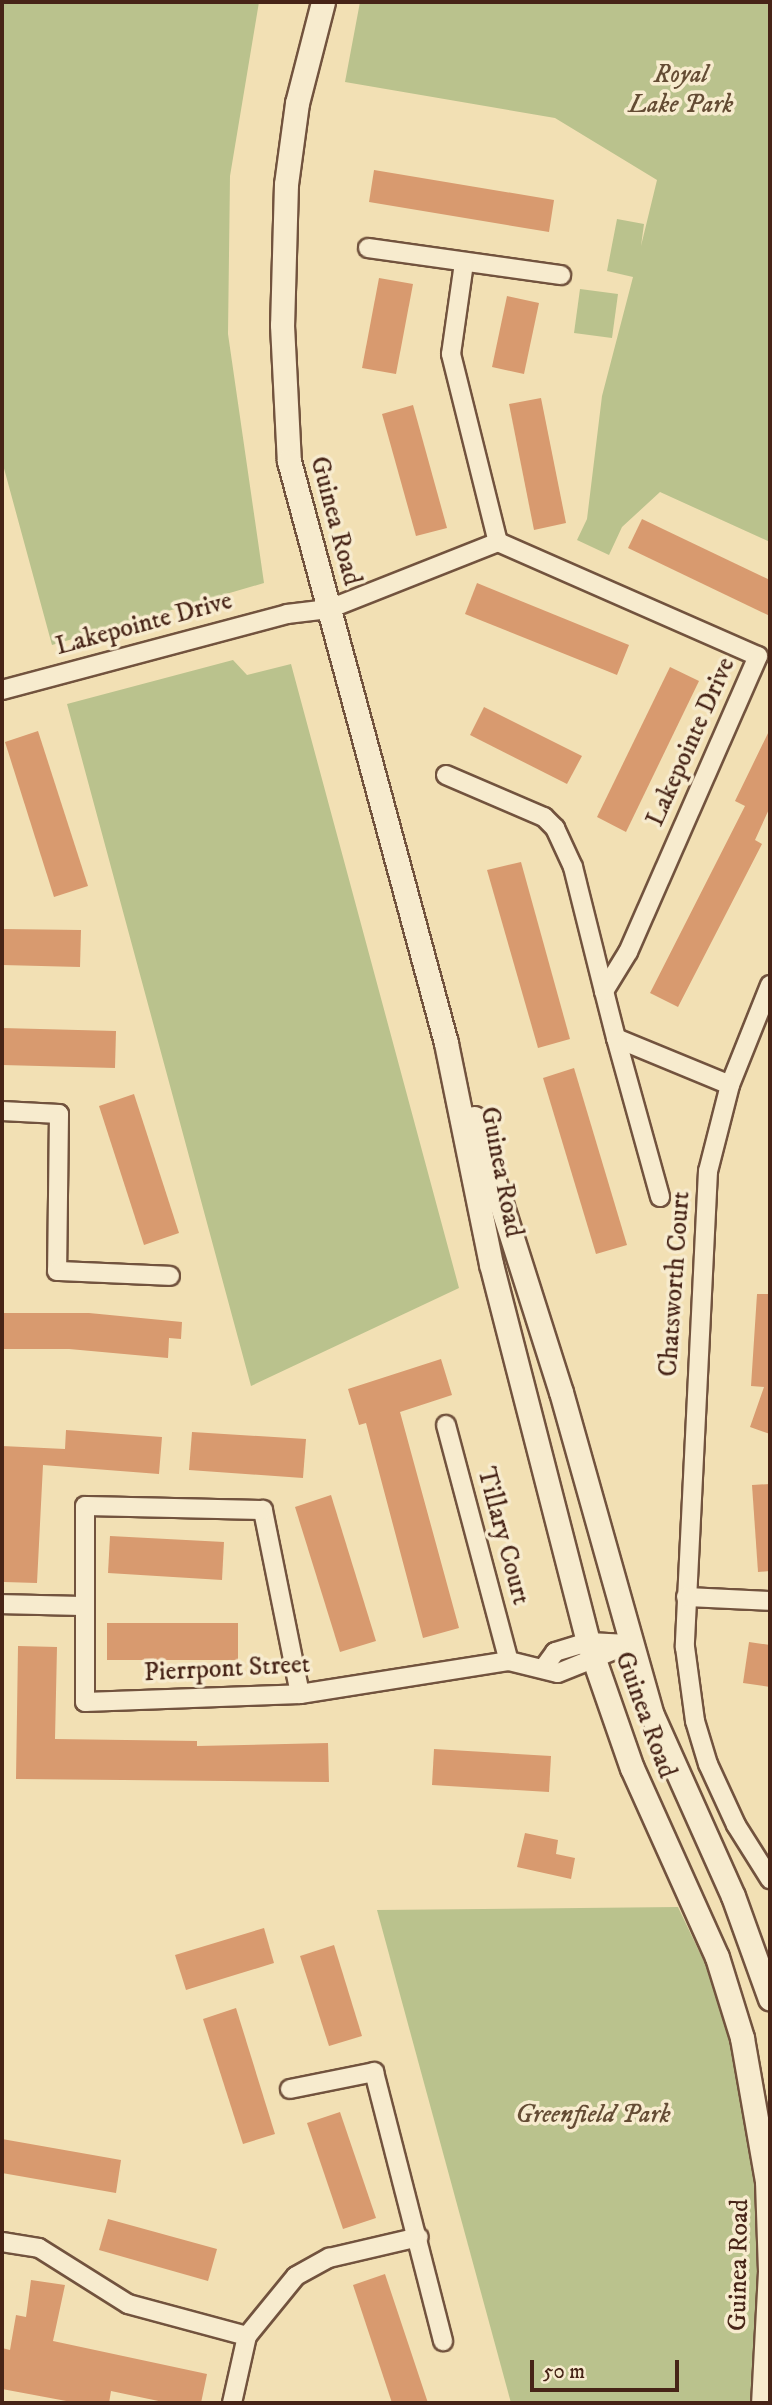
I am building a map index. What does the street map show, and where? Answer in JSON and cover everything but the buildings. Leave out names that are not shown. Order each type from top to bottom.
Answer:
[{"type":"main road","name":"Guinea Road","points":[[323,2],[297,103],[286,184],[282,325],[289,461],[446,1042],[561,1392],[629,1644],[667,1754],[733,1896],[770,1999]]},
{"type":"main road","name":"Guinea Road","points":[[446,1042],[491,1264],[591,1652],[632,1768],[717,1957],[742,2038],[768,2181],[770,2271],[763,2403]]},
{"type":"street","points":[[368,248],[561,275]]},
{"type":"street","points":[[464,263],[451,354],[498,542]]},
{"type":"street","name":"Lakepointe Drive","points":[[2,690],[287,614],[329,609],[498,542],[758,656],[628,952],[604,991]]},
{"type":"street","points":[[446,775],[544,817],[555,828],[573,867],[660,1197]]},
{"type":"street","name":"Chatsworth Court","points":[[686,1597],[702,1224],[715,1135],[730,1085],[770,985]]},
{"type":"street","points":[[616,1038],[730,1085]]},
{"type":"street","points":[[2,1111],[60,1114],[57,1271],[170,1276]]},
{"type":"street","name":"Tillary Court","points":[[446,1425],[509,1661]]},
{"type":"street","points":[[2,1604],[83,1606],[85,1506],[263,1510],[300,1694]]},
{"type":"street","points":[[686,1597],[770,1601]]},
{"type":"street","name":"Guinea Road","points":[[686,1597],[688,1688],[698,1732],[720,1794],[770,1879]]},
{"type":"street","name":"Pierrpont Street","points":[[83,1606],[85,1702],[300,1694],[509,1661],[545,1666],[555,1652],[591,1652],[629,1644]]},
{"type":"street","points":[[290,2089],[374,2072],[419,2236],[443,2341]]},
{"type":"street","points":[[232,2403],[247,2336],[296,2276],[329,2258],[419,2236]]},
{"type":"street","points":[[2,2242],[39,2248],[128,2304],[247,2336]]},
{"type":"green space","points":[[2,2],[259,2],[230,176],[228,334],[264,583],[52,645],[2,461]]},
{"type":"green space","name":"Royal Lake Park","points":[[360,2],[770,2],[770,542],[660,492],[622,527],[609,555],[577,540],[587,519],[602,396],[633,277],[607,271],[617,219],[644,224],[641,246],[657,180],[555,118],[345,82]]},
{"type":"green space","points":[[580,289],[618,294],[612,338],[574,333]]},
{"type":"green space","points":[[233,660],[247,675],[291,664],[459,1288],[251,1386],[67,704]]},
{"type":"green space","name":"Greenfield Park","points":[[678,1907],[708,1970],[743,2081],[761,2186],[760,2403],[511,2403],[377,1910]]}]
